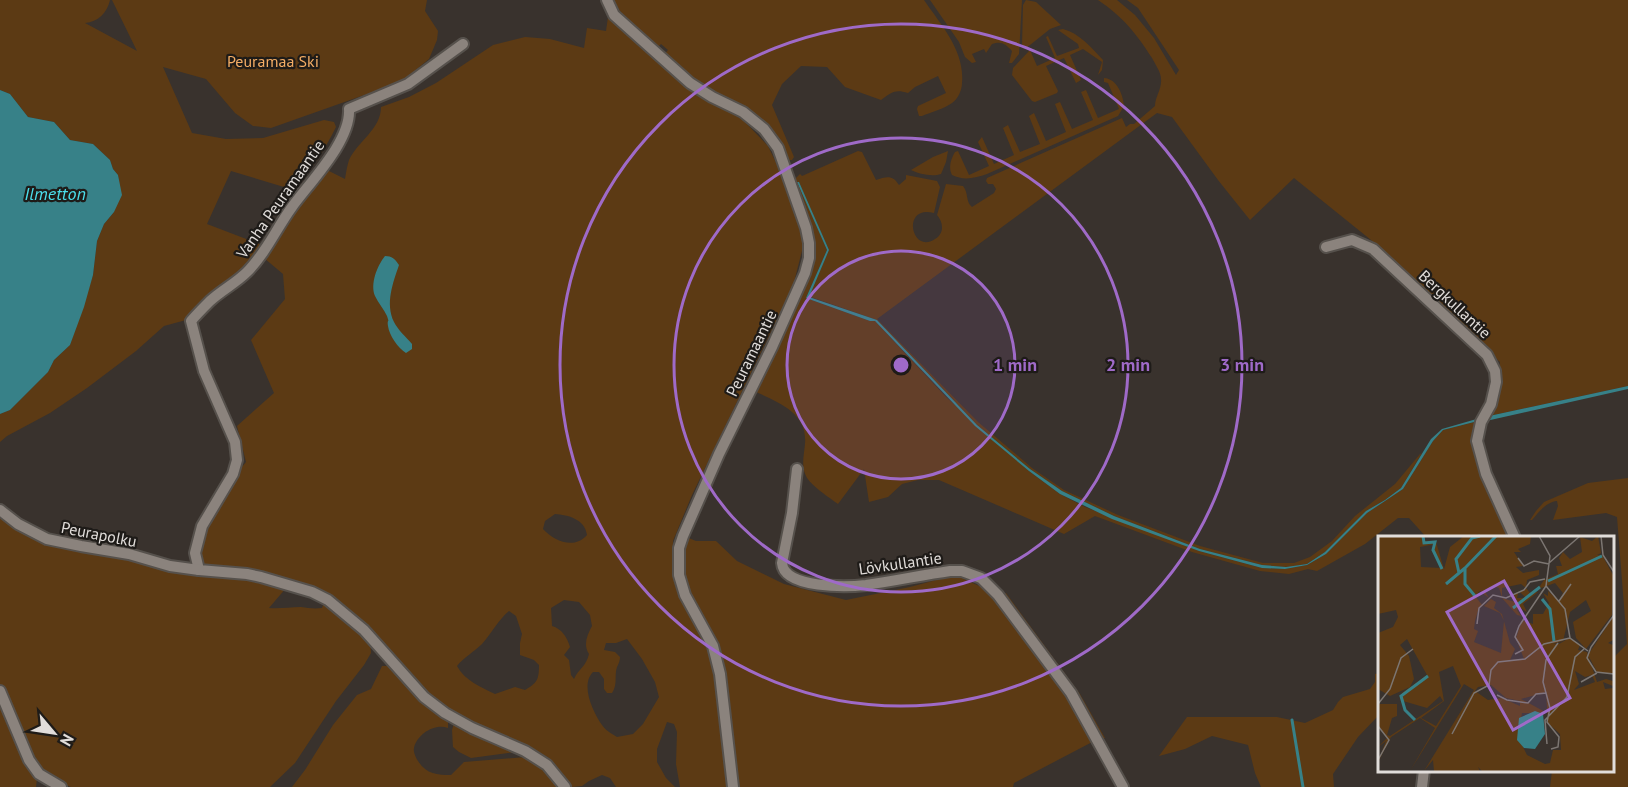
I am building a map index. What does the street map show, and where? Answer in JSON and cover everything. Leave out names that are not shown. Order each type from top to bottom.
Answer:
[{"type":"street","name":"Peuramaantie","points":[[607,0],[614,15],[690,83],[743,112],[764,129],[778,148],[782,158],[809,243],[809,258],[805,273],[772,347],[719,454],[679,548],[679,575],[685,595],[713,646],[720,674],[733,787]]},
{"type":"street","name":"Vanha Peuramaantie","points":[[199,570],[195,553],[202,526],[233,474],[237,460],[235,442],[204,370],[191,321],[210,301],[245,274],[260,258],[291,208],[326,165],[349,118],[348,109],[408,84],[463,44]]},
{"type":"street","name":"Bergkullantie","points":[[1326,247],[1352,240],[1373,249],[1488,356],[1495,371],[1496,382],[1491,404],[1478,429],[1477,441],[1486,474],[1514,536]]},
{"type":"street","name":"Lövkullantie","points":[[797,469],[792,513],[782,563],[782,568],[786,573],[804,582],[834,585],[866,585],[950,571],[962,571],[981,578],[998,595],[1071,693],[1123,787]]},
{"type":"street","name":"Peurapolku","points":[[0,510],[18,524],[47,539],[129,554],[170,566],[199,570]]},
{"type":"street","points":[[199,570],[261,577],[312,592],[328,600],[364,630],[424,697],[445,713],[472,728],[528,753],[547,765],[565,787]]},
{"type":"street","points":[[0,691],[28,760],[39,774],[61,787]]},
{"type":"street","points":[[1422,787],[1424,772]]},
{"type":"green space","name":"Peuramaa Ski","points":[[0,0],[110,0],[101,16],[85,23],[137,51],[112,0],[427,0],[425,11],[438,31],[437,40],[429,59],[401,82],[271,128],[253,126],[235,113],[206,79],[163,67],[192,133],[226,139],[263,138],[324,120],[334,122],[336,127],[317,160],[294,190],[231,171],[207,224],[262,245],[254,259],[186,320],[164,326],[136,351],[87,388],[0,442],[0,414],[10,410],[48,372],[54,360],[70,345],[93,275],[97,241],[104,224],[114,212],[119,182],[110,160],[93,144],[70,140],[54,122],[28,117],[10,94],[0,90]]},
{"type":"green space","points":[[614,0],[924,0],[956,49],[962,71],[961,89],[956,99],[949,105],[919,116],[918,106],[946,93],[938,76],[908,93],[894,92],[881,100],[845,87],[827,67],[801,66],[782,84],[772,105],[794,157],[789,160],[779,146],[664,55],[668,50],[661,44],[657,48],[627,21]]},
{"type":"green space","points":[[930,0],[1022,0],[1019,54],[1012,63],[1009,63],[1012,51],[1003,43],[995,43],[986,53],[984,49],[972,54],[976,62],[972,63],[965,57],[959,42]]},
{"type":"green space","points":[[1026,0],[1036,2],[1061,25],[1050,29],[1025,49],[1022,46],[1023,5]]},
{"type":"green space","points":[[1098,0],[1117,0],[1135,15],[1154,38],[1176,75],[1179,70],[1138,8],[1127,0],[1628,0],[1628,386],[1489,416],[1496,406],[1500,362],[1371,240],[1294,178],[1250,220],[1172,117],[1157,113],[877,319],[978,422],[1032,468],[1064,490],[1118,515],[1200,546],[1263,563],[1294,563],[1310,557],[1332,541],[1355,516],[1395,484],[1422,453],[1401,488],[1366,511],[1325,552],[1307,564],[1286,567],[1262,565],[1200,549],[1114,516],[1062,491],[1030,469],[983,430],[1029,471],[1060,494],[1085,507],[1199,551],[1262,568],[1285,569],[1307,565],[1326,554],[1367,513],[1403,489],[1433,441],[1443,430],[1478,421],[1475,441],[1511,536],[1425,536],[1409,518],[1398,518],[1365,544],[1317,571],[1308,569],[1289,574],[1260,571],[1192,552],[1095,516],[1064,534],[939,480],[918,480],[902,484],[888,497],[869,502],[864,469],[838,504],[808,480],[804,472],[805,433],[802,424],[781,404],[754,391],[800,294],[812,231],[795,182],[800,174],[802,176],[858,151],[862,152],[876,180],[889,177],[899,185],[906,179],[906,175],[937,181],[940,187],[934,213],[924,212],[913,221],[915,235],[927,242],[938,237],[942,231],[942,224],[937,215],[946,184],[963,186],[972,207],[994,193],[996,189],[993,184],[988,184],[987,178],[1122,118],[1126,127],[1134,124],[1155,106],[1160,90],[1160,74],[1152,58],[1134,33],[1122,19]],"holes":[[[798,182],[829,250],[808,296],[877,320],[975,423],[946,397],[875,321],[806,298],[827,250]]]},
{"type":"green space","points":[[608,17],[692,90],[743,120],[768,146],[793,198],[804,243],[793,286],[692,495],[673,541],[672,566],[682,596],[710,652],[714,668],[728,787],[680,787],[676,764],[677,732],[674,724],[667,722],[657,749],[657,762],[666,778],[675,787],[616,787],[610,778],[602,775],[582,786],[572,787],[568,785],[549,758],[532,748],[486,730],[454,713],[428,694],[359,618],[316,587],[254,570],[205,568],[199,554],[207,523],[232,479],[246,462],[237,426],[274,393],[251,340],[285,299],[283,274],[264,258],[325,169],[345,179],[349,160],[377,122],[381,107],[409,97],[436,83],[493,45],[525,37],[550,39],[584,48],[587,28],[606,31]],"holes":[[[555,514],[570,517],[583,525],[587,535],[576,542],[564,542],[543,529],[545,521]],[[564,600],[579,602],[590,615],[592,626],[586,644],[589,654],[574,679],[571,675],[569,660],[564,655],[570,647],[564,634],[552,626],[551,608]],[[509,611],[516,616],[522,634],[520,655],[534,660],[539,665],[535,683],[525,690],[515,687],[495,694],[469,680],[457,666],[482,644]],[[627,639],[655,682],[659,697],[643,724],[633,734],[617,737],[605,729],[598,720],[588,691],[589,677],[593,672],[599,672],[604,679],[604,689],[607,693],[612,693],[620,657],[615,652],[604,650],[606,643],[616,643]]]},
{"type":"green space","points":[[1063,29],[1080,37],[1103,60],[1102,70],[1098,75],[1102,62],[1083,49],[1070,55],[1081,80],[1076,83],[1064,58],[1046,66],[1057,93],[1035,102],[1032,101],[1012,75],[1013,68],[1030,50],[1037,66],[1055,58],[1046,37],[1048,36],[1057,56],[1079,48],[1078,44],[1058,30]]},
{"type":"green space","points":[[1104,78],[1116,84],[1121,92],[1124,106],[1118,116],[987,174],[974,178],[952,175],[950,163],[955,152],[958,151],[969,175],[989,166],[978,142],[982,137],[994,164],[1014,155],[1003,128],[1008,125],[1020,152],[1040,144],[1029,116],[1034,113],[1046,141],[1066,132],[1055,104],[1060,102],[1072,129],[1093,120],[1081,92],[1086,90],[1098,118],[1119,109]]},
{"type":"green space","points":[[948,151],[941,174],[926,175],[911,170],[933,157]]},
{"type":"green space","points":[[1628,478],[1628,787],[1550,787],[1552,772],[1613,772],[1613,658],[1627,644],[1617,517],[1606,513],[1553,520],[1558,506],[1557,501],[1546,505],[1530,520],[1544,502],[1588,483]]},
{"type":"green space","points":[[0,517],[23,531],[180,573],[249,578],[286,588],[269,608],[322,608],[325,600],[370,640],[371,653],[295,763],[270,787],[71,787],[53,780],[37,778],[36,787],[0,787]]},
{"type":"green space","points":[[686,537],[696,541],[716,541],[737,561],[784,584],[846,600],[955,575],[988,590],[1068,693],[1096,740],[1014,783],[1013,787],[738,787],[723,666],[715,639],[690,592],[684,573],[683,558]]},
{"type":"green space","points":[[1006,593],[1080,694],[1105,738],[1101,739],[1002,596]]},
{"type":"green space","points":[[382,666],[394,668],[448,718],[448,728],[432,728],[416,743],[415,755],[425,769],[437,774],[451,775],[464,762],[526,757],[546,769],[561,787],[292,787],[333,725],[357,695],[371,689]]},
{"type":"green space","points":[[1378,673],[1378,716],[1358,737],[1333,774],[1334,787],[1261,787],[1248,745],[1212,736],[1185,749],[1159,756],[1187,717],[1277,717],[1305,723],[1333,710],[1343,697],[1370,689],[1375,682],[1375,674]]},
{"type":"green space","points":[[454,723],[516,752],[471,758],[453,747]]},
{"type":"water","name":"Ilmetton","points":[[0,90],[10,94],[28,117],[54,122],[70,140],[93,144],[110,160],[118,175],[122,195],[114,212],[104,224],[97,241],[93,275],[70,345],[54,360],[48,372],[10,410],[0,414]]},
{"type":"water","points":[[797,182],[799,182],[829,250],[809,297],[877,320],[977,425],[1030,469],[1062,491],[1114,516],[1200,549],[1262,565],[1286,567],[1307,564],[1325,552],[1366,511],[1401,488],[1431,439],[1442,429],[1480,418],[1478,421],[1443,430],[1433,441],[1403,489],[1367,513],[1326,554],[1307,565],[1285,569],[1262,568],[1199,551],[1112,519],[1060,494],[975,426],[875,321],[806,298],[827,250]]},
{"type":"water","points":[[385,256],[393,258],[399,265],[391,293],[390,308],[396,325],[412,344],[412,349],[406,353],[392,337],[387,316],[376,299],[374,291],[375,275]]},
{"type":"water","points":[[1628,386],[1628,389],[1486,421],[1489,416]]},
{"type":"waterway","points":[[1292,720],[1303,787]]}]
